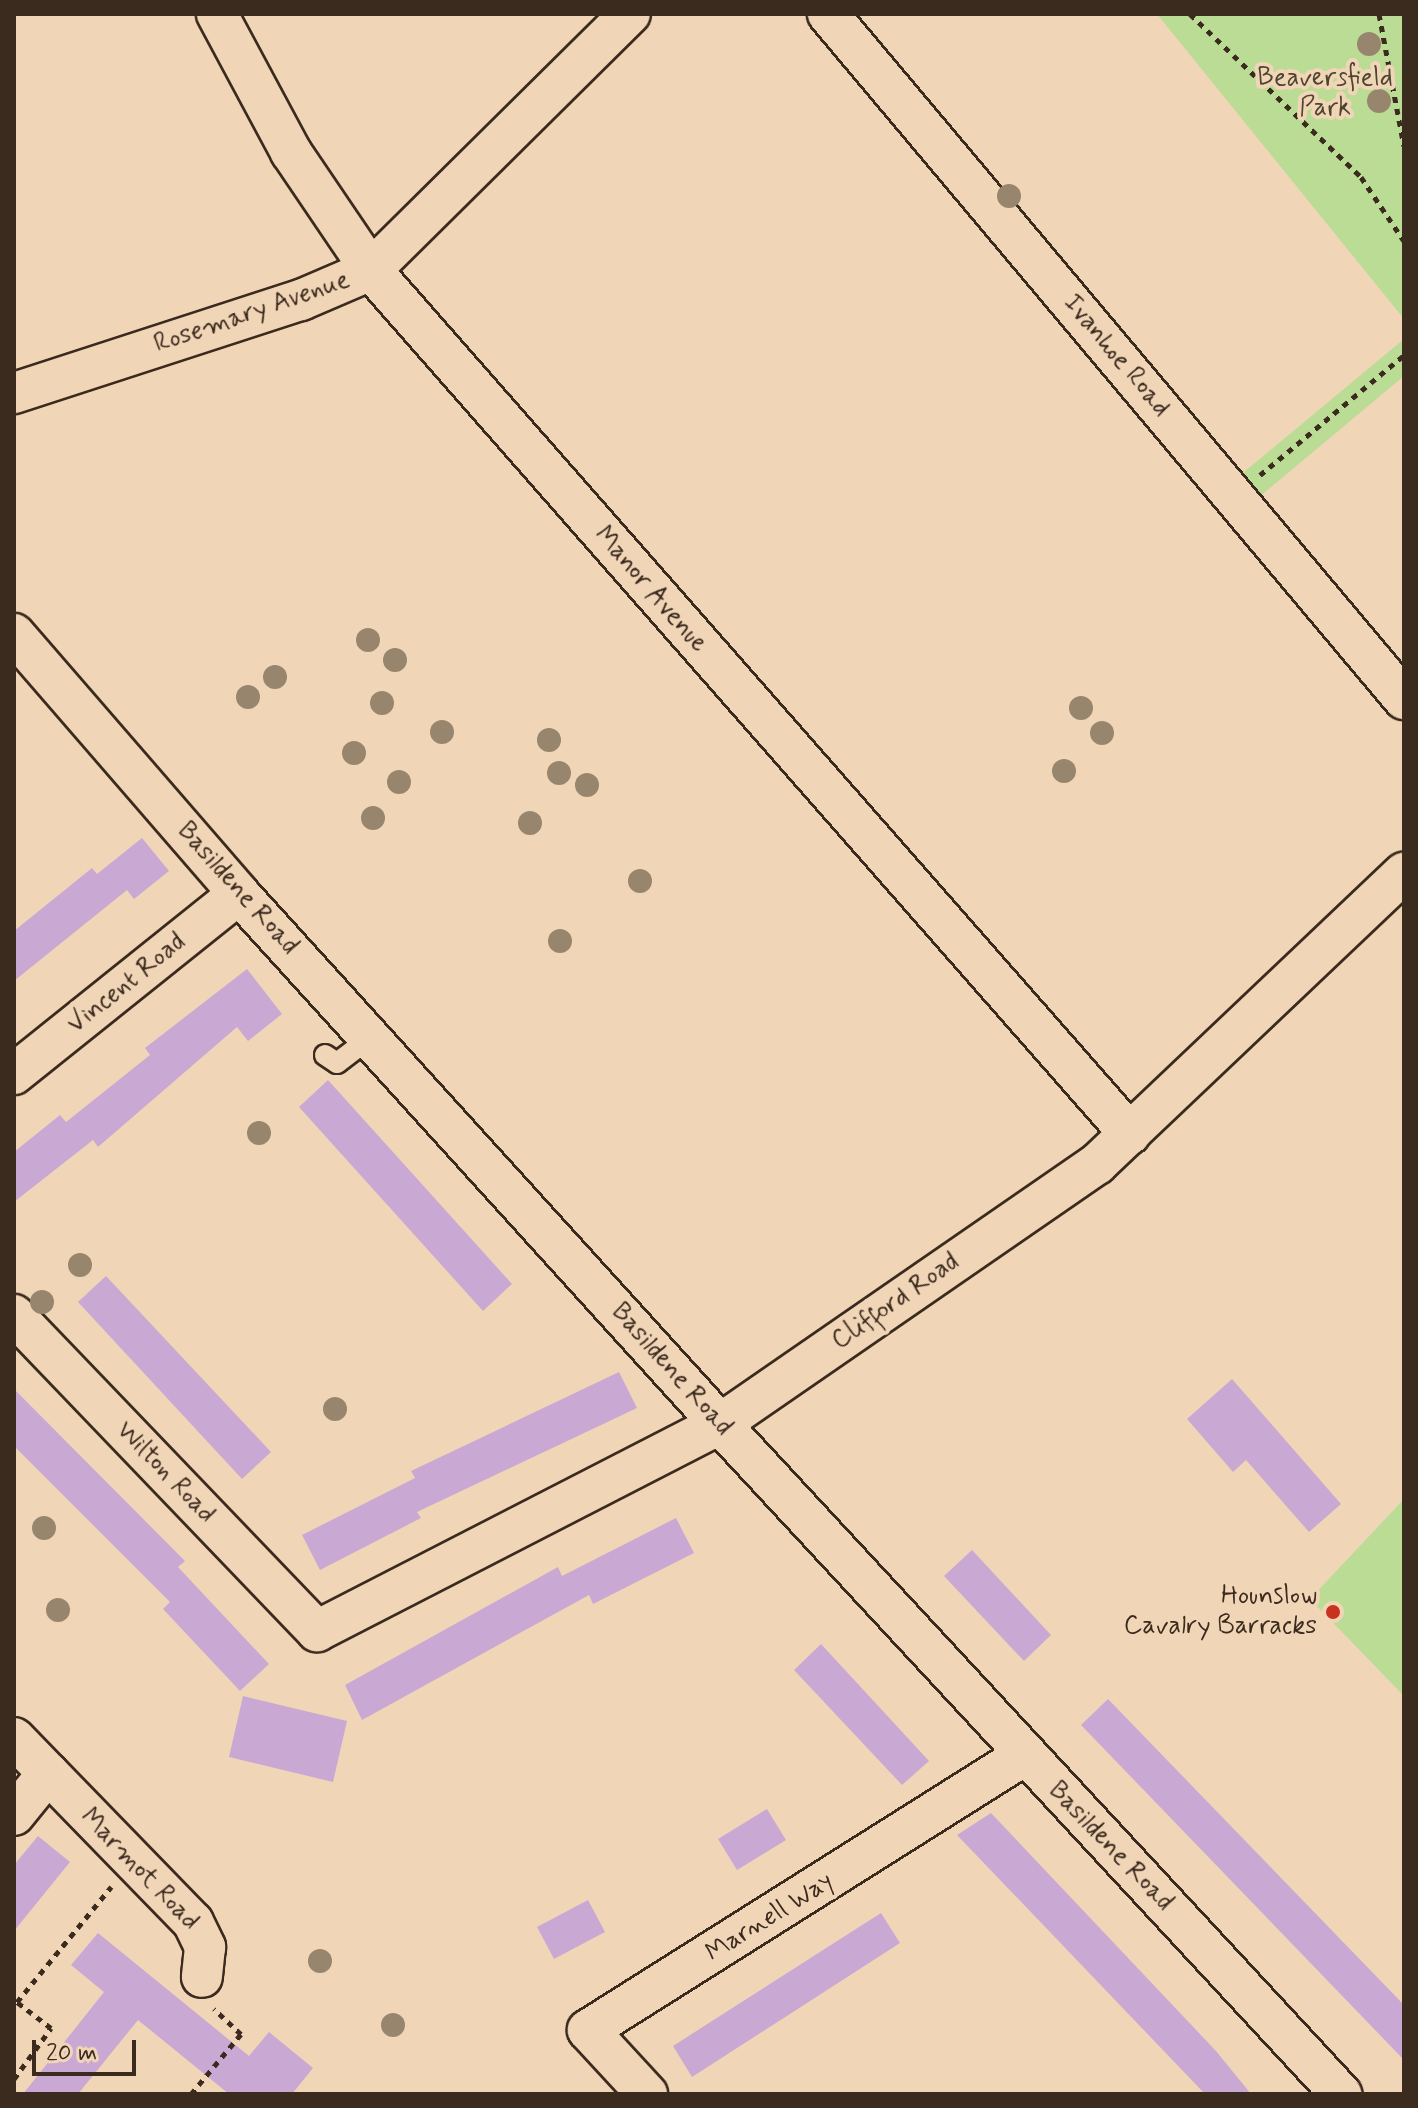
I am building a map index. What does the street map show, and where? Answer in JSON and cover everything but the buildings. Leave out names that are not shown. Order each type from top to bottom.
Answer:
[{"type":"street","name":"Manor Avenue","points":[[217,14],[291,152],[371,270],[1130,1134]]},
{"type":"street","name":"Rosemary Avenue","points":[[14,393],[301,300],[371,270],[630,14]]},
{"type":"street","name":"Ivanhoe Road","points":[[828,14],[1404,699]]},
{"type":"street","name":"Basildene Road","points":[[14,634],[239,894],[720,1424],[1023,1756],[1341,2094]]},
{"type":"street","name":"Clifford Road","points":[[317,1631],[720,1424],[1097,1164],[1404,873]]},
{"type":"street","name":"Vincent Road","points":[[14,1074],[239,894]]},
{"type":"street","name":"Wilton Road","points":[[14,1315],[317,1631]]},
{"type":"street","name":"Marmot Road","points":[[14,1738],[130,1863],[202,1934],[202,1977]]},
{"type":"street","name":"Marnell Way","points":[[647,2094],[588,2030],[1023,1756]]},
{"type":"street","points":[[14,1815],[48,1773]]},
{"type":"lane","points":[[325,1055],[337,1063],[371,1037]]},
{"type":"path","points":[[1190,14],[1361,177],[1404,241]]},
{"type":"path","points":[[1379,14],[1404,146]]},
{"type":"path","points":[[1234,497],[1404,355]]},
{"type":"path","points":[[14,2079],[51,2028],[17,2002],[130,1863]]},
{"type":"path","points":[[191,2094],[241,2034],[209,2004],[202,1977]]},
{"type":"green space","name":"Beaversfield Park","points":[[1157,14],[1404,14],[1404,319]]},
{"type":"green space","points":[[1404,339],[1404,376],[1258,498],[1238,477]]},
{"type":"green space","points":[[1404,1499],[1404,1696],[1310,1599]]},
{"type":"place","name":"Hounslow Cavalry Barracks","points":[[1333,1612]]}]
